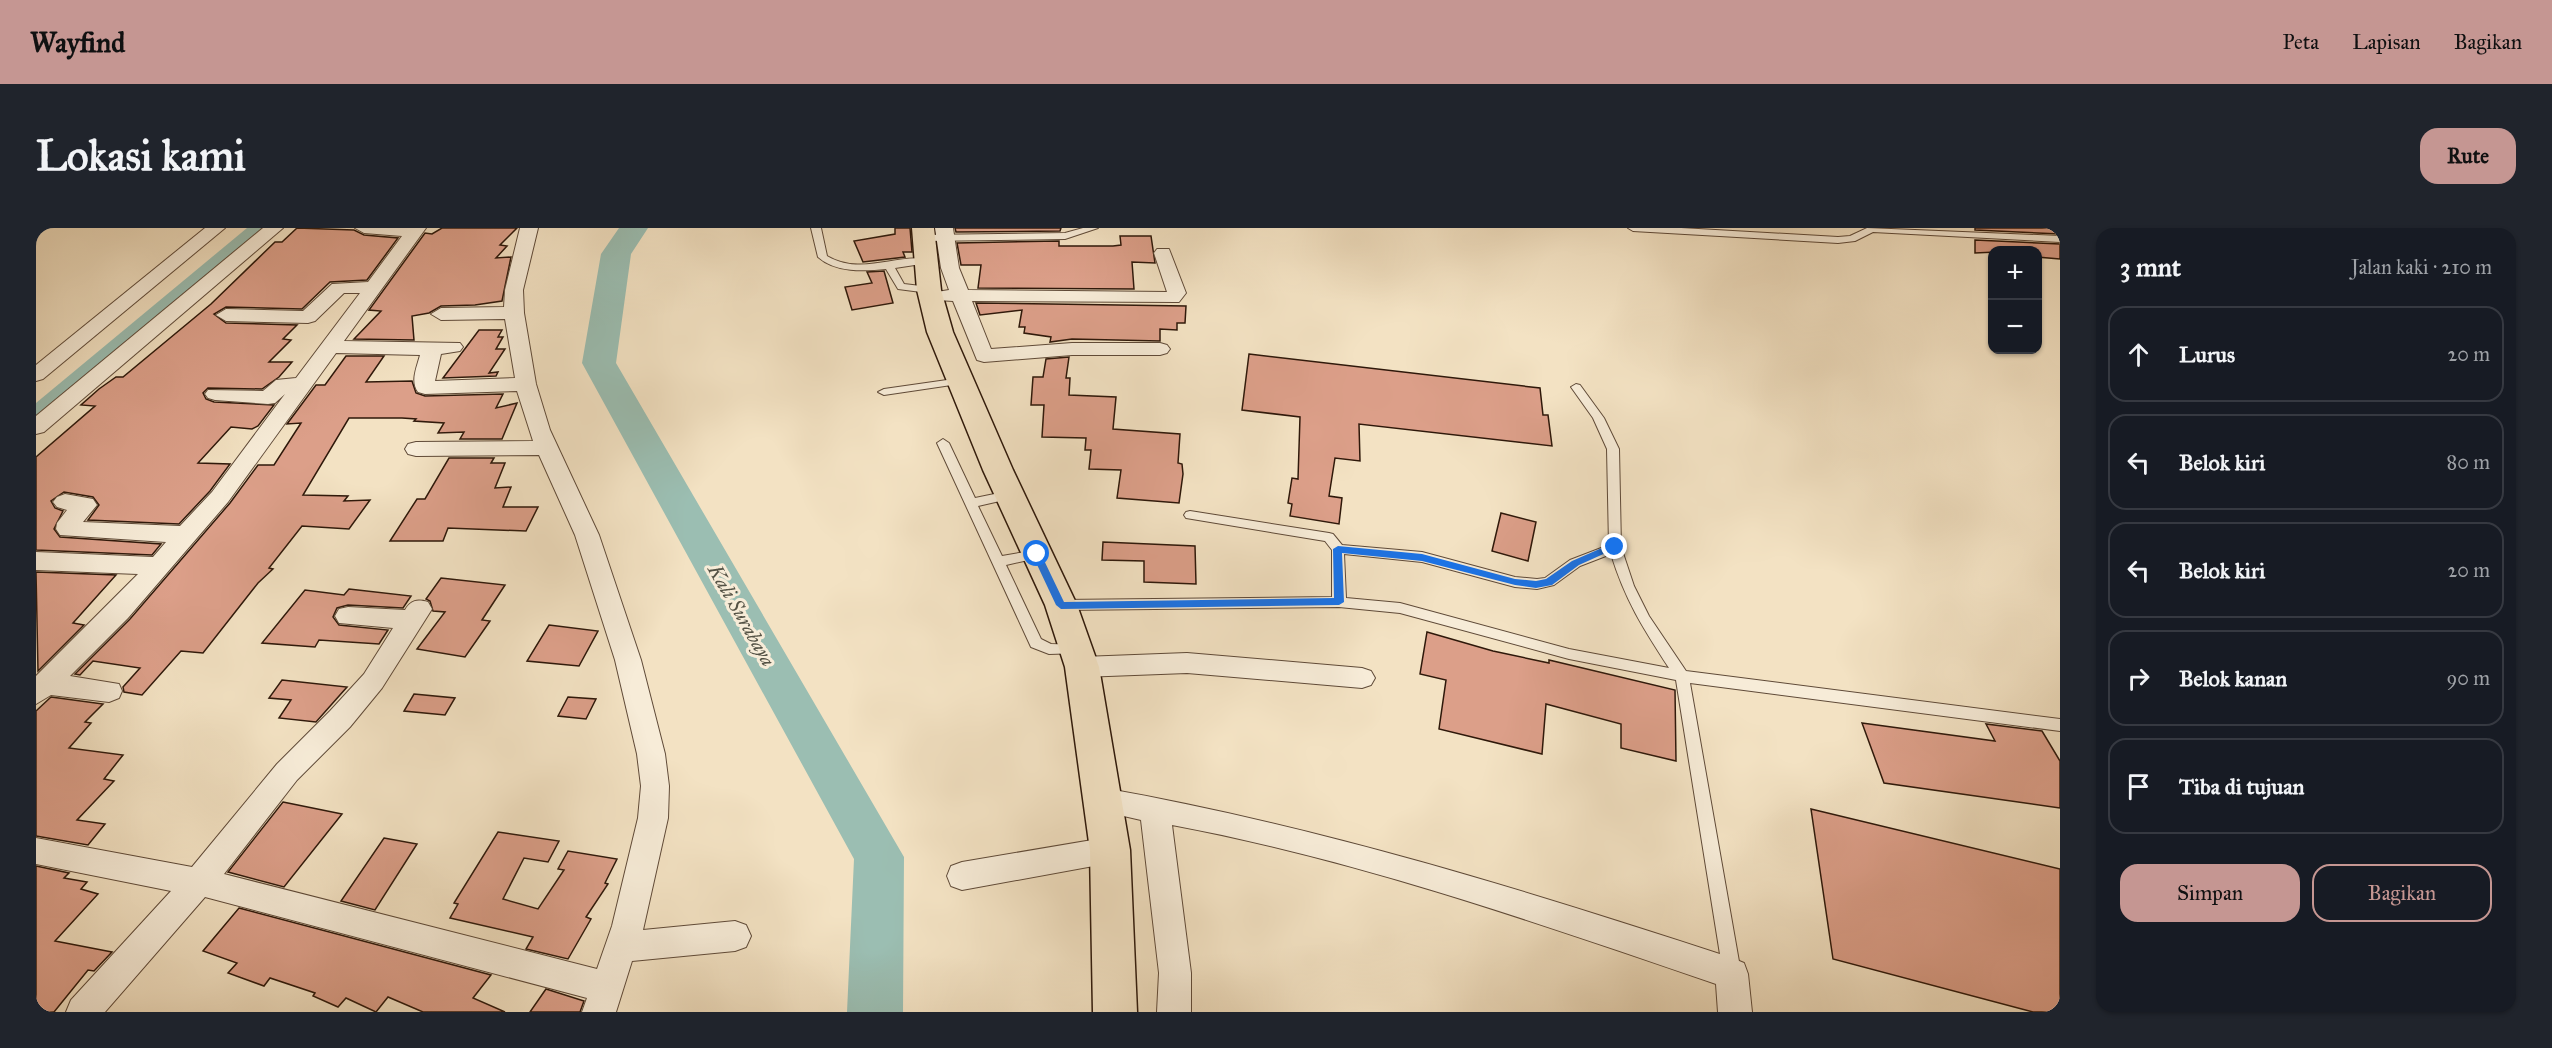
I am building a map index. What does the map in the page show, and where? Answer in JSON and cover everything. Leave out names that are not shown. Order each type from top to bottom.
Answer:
[{"type":"main road","points":[[935,259],[956,329],[961,381],[1009,495],[1061,605],[1079,658],[1110,850],[1115,1012]]},
{"type":"street","points":[[36,375],[58,363],[216,228]]},
{"type":"street","points":[[36,428],[103,368],[274,228]]},
{"type":"street","points":[[364,228],[416,229]]},
{"type":"street","points":[[36,851],[199,882],[604,1000],[621,947],[653,818],[655,786],[651,754],[628,660],[587,535],[547,447],[526,384],[514,313],[519,262],[529,228]]},
{"type":"street","points":[[41,688],[119,611],[220,497],[416,229]]},
{"type":"street","points":[[935,259],[1172,298],[1177,293],[1163,253]]},
{"type":"street","points":[[226,315],[306,318],[323,305],[339,288],[375,287]]},
{"type":"street","points":[[441,314],[514,313]]},
{"type":"street","points":[[956,329],[984,356],[1072,349],[1160,349]]},
{"type":"street","points":[[331,347],[443,348],[424,379],[425,388],[526,384]]},
{"type":"street","points":[[58,363],[103,368]]},
{"type":"street","points":[[215,394],[268,398],[283,384],[302,385]]},
{"type":"street","points":[[416,449],[547,447]]},
{"type":"street","points":[[66,502],[85,505],[69,523],[68,529],[186,535]]},
{"type":"street","points":[[36,561],[158,566]]},
{"type":"street","points":[[83,1012],[199,882],[287,772],[374,681],[416,614],[348,616]]},
{"type":"street","points":[[1079,658],[1263,668],[1362,678]]},
{"type":"street","points":[[41,688],[109,691]]},
{"type":"street","points":[[1102,800],[1247,827],[1341,850],[1618,935],[1732,974],[1735,1012]]},
{"type":"street","points":[[1155,809],[1174,963],[1174,1012]]},
{"type":"street","points":[[962,876],[1110,850]]},
{"type":"street","points":[[621,947],[735,936]]},
{"type":"lane","points":[[816,228],[824,257],[828,261],[854,267],[935,259],[1065,236],[1093,228]]},
{"type":"lane","points":[[1633,228],[1839,240],[1852,239],[1872,229],[2060,239]]},
{"type":"lane","points":[[888,264],[901,287],[935,259]]},
{"type":"lane","points":[[884,392],[961,381]]},
{"type":"lane","points":[[1576,387],[1598,418],[1613,449],[1615,547],[1631,594],[1682,676],[1732,974]]},
{"type":"lane","points":[[943,443],[1036,643],[1079,658]]},
{"type":"lane","points":[[971,503],[1009,495]]},
{"type":"lane","points":[[1190,515],[1325,535],[1335,542],[1338,549],[1339,602]]},
{"type":"lane","points":[[1338,549],[1422,557],[1515,582],[1536,584],[1549,582],[1575,563],[1615,547]]},
{"type":"lane","points":[[997,562],[1037,554]]},
{"type":"lane","points":[[1061,605],[1339,602],[1400,608],[1569,654],[1682,676],[2060,725]]},
{"type":"building","points":[[297,228],[354,230],[364,235],[398,238],[367,280],[330,282],[302,309],[226,307],[214,314],[226,323],[297,325],[283,339],[291,340],[269,362],[292,362],[279,377],[262,389],[208,388],[203,393],[206,399],[214,402],[274,405],[258,426],[252,429],[231,427],[198,463],[230,464],[210,491],[179,524],[88,520],[99,505],[93,497],[64,492],[51,501],[55,508],[63,511],[54,529],[60,537],[161,544],[152,555],[36,550],[36,457],[95,406],[81,405],[99,389],[116,377],[123,377],[211,304],[275,242],[282,242]]},
{"type":"building","points":[[442,228],[517,228],[500,245],[507,246],[496,258],[511,257],[502,301],[441,306],[429,313],[412,316],[414,340],[354,339],[381,311],[369,310],[425,233],[432,234]]},
{"type":"building","points":[[895,228],[910,228],[912,252],[903,252],[905,257],[863,262],[854,241],[895,234]]},
{"type":"building","points":[[955,228],[1061,228],[1060,231],[956,232]]},
{"type":"building","points":[[1975,228],[2060,228],[2060,234],[1975,230]]},
{"type":"building","points":[[1120,236],[1151,236],[1155,263],[1132,262],[1134,289],[978,288],[981,265],[961,265],[957,243],[1059,241],[1059,246],[1113,246],[1121,245]]},
{"type":"building","points":[[1975,240],[2060,244],[2060,259],[2042,257],[2042,246],[1988,246],[1988,252],[1975,253]]},
{"type":"building","points":[[884,271],[893,303],[852,310],[845,287],[872,283],[867,272]]},
{"type":"building","points":[[976,303],[1186,306],[1185,323],[1177,323],[1177,330],[1160,329],[1160,341],[1072,339],[1050,342],[1051,337],[1024,333],[1025,327],[1019,327],[1022,310],[980,315]]},
{"type":"building","points":[[479,330],[502,330],[498,337],[503,337],[496,349],[505,349],[489,373],[498,372],[496,376],[443,378]]},
{"type":"building","points":[[1249,354],[1540,388],[1543,415],[1548,415],[1552,446],[1359,424],[1360,461],[1335,458],[1329,496],[1342,498],[1339,524],[1290,516],[1292,504],[1288,503],[1292,478],[1298,479],[1300,417],[1242,410]]},
{"type":"building","points":[[346,356],[384,356],[366,382],[412,381],[416,393],[425,396],[503,394],[496,408],[517,403],[502,439],[460,439],[464,432],[438,433],[444,423],[414,421],[416,419],[349,418],[303,495],[348,496],[344,501],[370,500],[349,529],[302,526],[269,568],[273,569],[258,583],[203,653],[181,651],[142,695],[124,692],[123,687],[140,668],[93,661],[80,675],[75,674],[130,619],[230,503],[258,465],[274,465],[301,423],[287,424],[316,385],[325,385]]},
{"type":"building","points":[[1069,357],[1066,378],[1070,378],[1069,395],[1116,397],[1113,429],[1180,434],[1178,463],[1182,464],[1183,474],[1179,503],[1117,498],[1121,470],[1089,469],[1091,450],[1085,450],[1086,438],[1042,437],[1044,405],[1031,405],[1033,377],[1043,377],[1046,359]]},
{"type":"building","points":[[449,458],[494,458],[491,463],[505,463],[495,488],[511,487],[503,507],[538,507],[526,531],[448,528],[443,541],[390,541],[417,499],[425,499]]},
{"type":"building","points":[[1501,513],[1536,522],[1528,561],[1492,551]]},
{"type":"building","points":[[1103,542],[1195,546],[1196,584],[1144,582],[1144,561],[1102,560]]},
{"type":"building","points":[[36,572],[116,575],[73,623],[84,625],[38,671]]},
{"type":"building","points":[[441,578],[505,585],[482,620],[490,621],[465,657],[417,649],[445,612],[433,611],[430,601],[426,599]]},
{"type":"building","points":[[349,589],[411,596],[403,608],[348,605],[337,608],[333,617],[339,625],[388,630],[379,644],[319,640],[315,647],[262,643],[305,590],[344,595]]},
{"type":"building","points":[[549,625],[598,631],[579,666],[527,661]]},
{"type":"building","points":[[1427,632],[1493,651],[1549,663],[1549,660],[1675,690],[1676,761],[1621,748],[1621,724],[1546,704],[1542,754],[1439,729],[1446,680],[1420,674]]},
{"type":"building","points":[[282,680],[347,687],[316,722],[279,718],[291,700],[269,698]]},
{"type":"building","points":[[414,694],[455,698],[445,715],[404,711]]},
{"type":"building","points":[[51,697],[103,704],[85,722],[91,723],[69,748],[123,755],[104,779],[114,781],[77,820],[105,824],[88,845],[36,836],[36,711]]},
{"type":"building","points":[[568,697],[596,699],[586,719],[558,716]]},
{"type":"building","points":[[1862,723],[1995,741],[1986,724],[2042,731],[2060,761],[2060,808],[1884,783]]},
{"type":"building","points":[[283,802],[342,814],[284,887],[228,872]]},
{"type":"building","points":[[1811,809],[2060,869],[2060,1012],[2033,1012],[1833,959]]},
{"type":"building","points":[[498,832],[559,841],[548,862],[524,858],[503,899],[538,909],[564,870],[558,869],[568,851],[617,859],[605,883],[608,884],[586,917],[591,919],[568,959],[526,949],[533,937],[450,918],[458,904],[454,903]]},
{"type":"building","points":[[384,838],[417,844],[375,910],[341,901]]},
{"type":"building","points":[[36,866],[69,873],[64,878],[87,882],[81,889],[98,894],[55,941],[112,952],[94,971],[88,970],[54,1012],[36,1012]]},
{"type":"building","points":[[239,908],[491,975],[473,998],[505,1012],[423,1012],[388,997],[376,1012],[346,998],[338,1007],[313,996],[315,993],[270,978],[264,986],[228,973],[237,963],[203,951]]},
{"type":"building","points":[[546,989],[584,1001],[580,1012],[530,1012]]},
{"type":"waterway","points":[[36,413],[257,228]]},
{"type":"waterway","name":"Kali Surabaya","points":[[634,228],[616,254],[599,363],[879,857],[875,1012]]},
{"type":"route","points":[[1037,554],[1061,605],[1339,602],[1338,549],[1422,557],[1515,582],[1536,584],[1558,578],[1575,563],[1615,547]]}]
